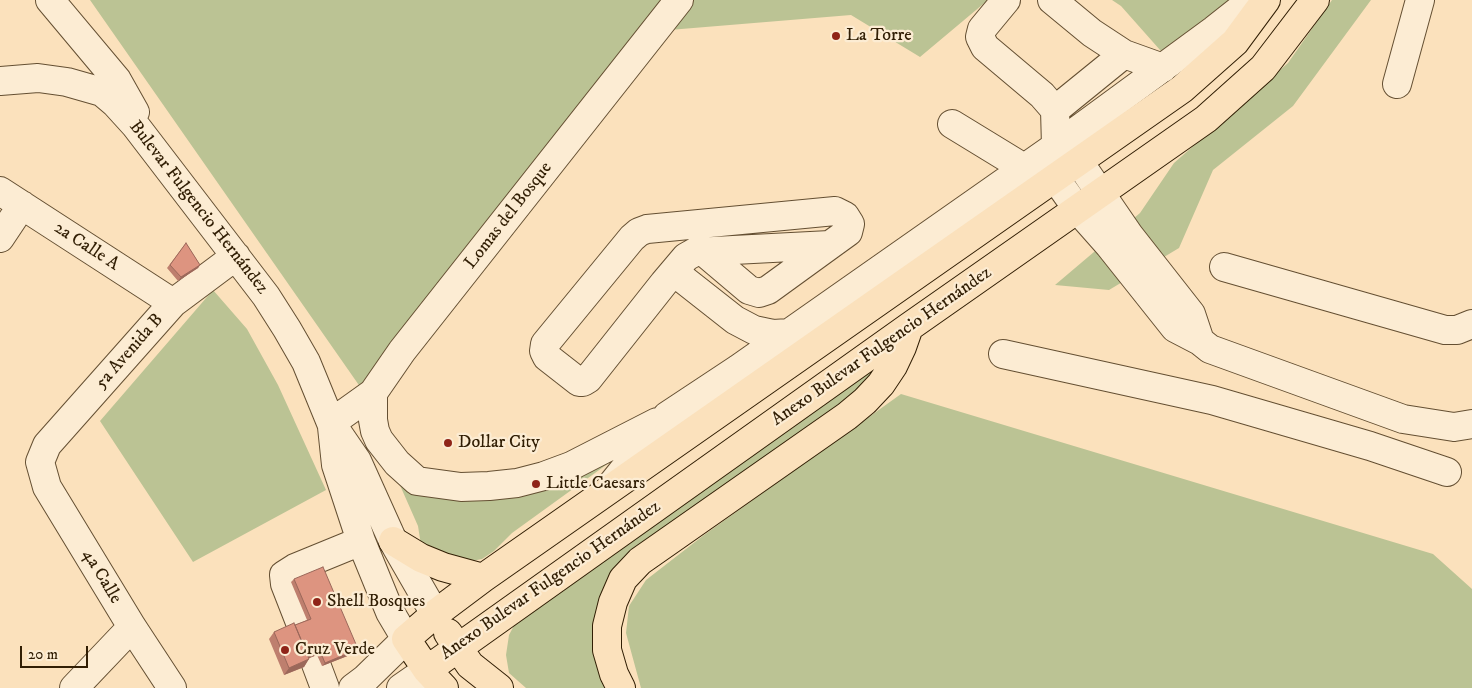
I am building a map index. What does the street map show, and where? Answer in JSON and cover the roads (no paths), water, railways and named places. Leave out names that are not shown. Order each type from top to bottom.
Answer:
[{"type":"main road","points":[[406,639],[435,614],[483,578],[1056,179],[1182,89],[1235,42],[1266,0]]},
{"type":"main road","name":"Anexo Bulevar Fulgencio Hernández","points":[[435,679],[457,648],[1206,119],[1263,68],[1315,0]]},
{"type":"main road","points":[[621,688],[614,674],[607,650],[607,626],[612,602],[623,579],[640,561],[865,401],[881,384],[893,366],[909,327]]},
{"type":"main road","points":[[393,541],[421,558],[443,567],[483,578]]},
{"type":"main road","name":"Bulevar Fulgencio Hernández","points":[[435,614],[470,665],[499,688]]},
{"type":"main road","name":"Bulevar Fulgencio Hernández","points":[[406,639],[435,679]]},
{"type":"street","points":[[50,0],[117,80],[170,170]]},
{"type":"street","name":"Lomas del Bosque","points":[[331,422],[373,393],[402,351],[679,0]]},
{"type":"street","points":[[1006,0],[982,29],[980,37],[985,47],[1042,95],[1055,110],[1056,146]]},
{"type":"street","points":[[1052,0],[1092,33],[1124,54],[1163,68]]},
{"type":"street","points":[[357,461],[383,472],[417,481],[461,487],[517,483],[571,466],[667,416],[738,369],[1056,146],[1252,0]]},
{"type":"street","points":[[1397,84],[1420,0]]},
{"type":"street","points":[[1055,110],[1124,54]]},
{"type":"street","name":"Bulevar Fulgencio Hernández","points":[[0,82],[38,78],[67,82],[102,92],[115,102],[135,125],[266,296],[287,329],[306,362],[331,422],[357,461],[393,541],[435,614]]},
{"type":"street","points":[[952,124],[1024,168]]},
{"type":"street","points":[[1080,162],[1129,234],[1191,314],[1200,341]]},
{"type":"street","points":[[1056,179],[1078,210],[1109,245],[1175,328],[1200,341],[1210,349],[1403,419],[1454,427],[1472,424]]},
{"type":"street","points":[[0,238],[11,198]]},
{"type":"street","name":"2a Calle A","points":[[11,198],[173,303]]},
{"type":"street","points":[[704,252],[749,290],[759,293],[768,290],[830,246],[848,232],[850,224],[845,216],[835,211],[639,232],[632,238],[545,344],[544,350],[547,357],[579,382],[584,382],[686,257],[695,252],[830,246]]},
{"type":"street","name":"5a Avenida B","points":[[40,462],[48,445],[173,303],[236,256]]},
{"type":"street","points":[[1224,267],[1445,330],[1457,330],[1472,324]]},
{"type":"street","points":[[669,277],[735,320],[754,330],[773,334],[790,333]]},
{"type":"street","points":[[669,277],[727,330],[737,342],[739,355],[738,369]]},
{"type":"street","points":[[1003,354],[1212,400],[1370,446],[1447,472]]},
{"type":"street","points":[[373,393],[373,420],[379,440],[397,462],[417,481]]},
{"type":"street","points":[[1370,446],[1383,412]]},
{"type":"street","points":[[606,492],[667,416]]},
{"type":"street","name":"Bulevar Fulgencio Hernández","points":[[331,422],[336,465],[361,541],[390,612],[406,639]]},
{"type":"street","name":"4a Calle","points":[[40,462],[47,487],[132,627],[172,688]]},
{"type":"street","points":[[301,625],[285,584],[284,575],[295,568],[361,541]]},
{"type":"street","points":[[74,688],[132,627]]},
{"type":"street","points":[[352,688],[365,679],[406,639]]},
{"type":"street","points":[[313,656],[326,688]]},
{"type":"street","points":[[401,688],[435,679]]},
{"type":"place","name":"La Torre","points":[[836,36]]},
{"type":"place","name":"Dollar City","points":[[448,443]]},
{"type":"place","name":"Little Caesars","points":[[536,484]]},
{"type":"place","name":"Shell Bosques","points":[[317,602]]},
{"type":"place","name":"Cruz Verde","points":[[285,650]]}]
